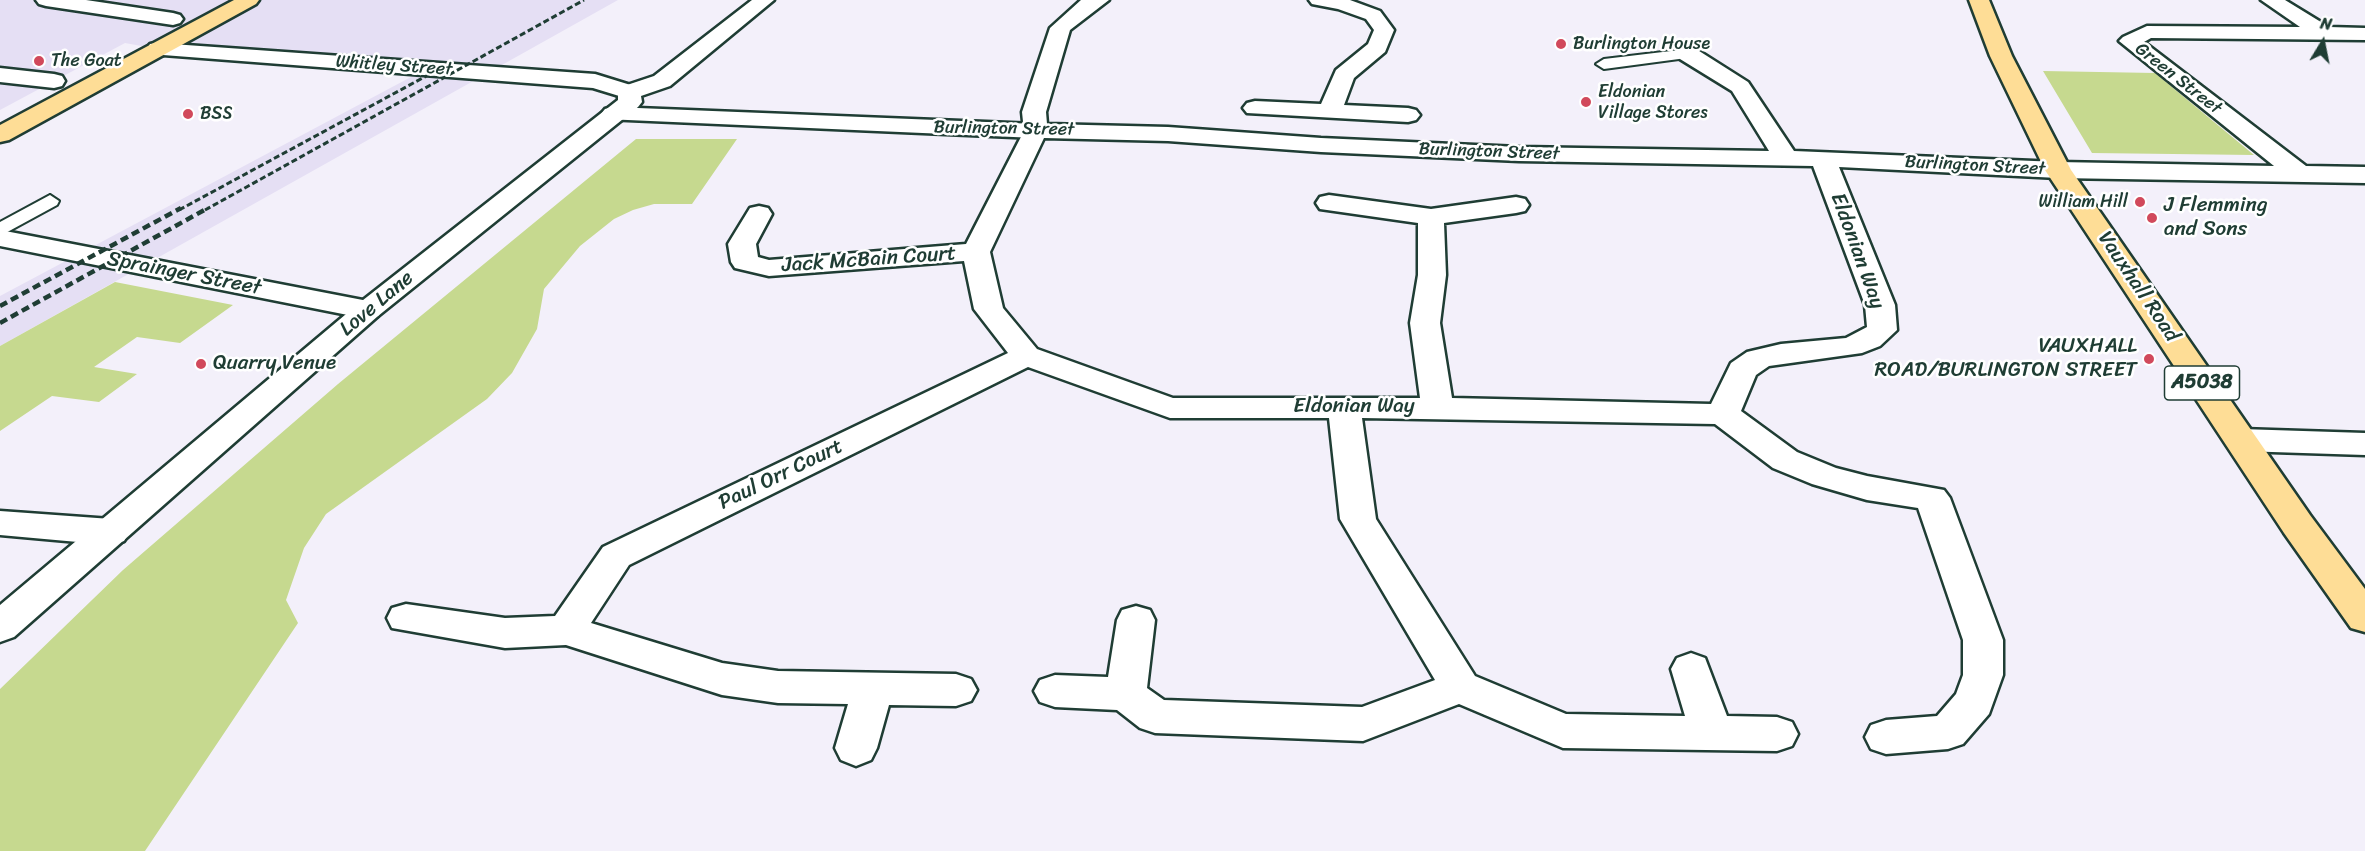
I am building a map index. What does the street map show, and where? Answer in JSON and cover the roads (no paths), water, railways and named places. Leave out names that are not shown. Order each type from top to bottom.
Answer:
[{"type":"main road","points":[[125,43],[208,0]]},
{"type":"main road","points":[[173,19],[217,0]]},
{"type":"main road","points":[[0,135],[249,0]]},
{"type":"main road","name":"Vauxhall Road","points":[[1979,0],[2001,56],[2058,170],[2297,524],[2365,618]]},
{"type":"main road","points":[[27,96],[75,70]]},
{"type":"street","points":[[46,0],[173,19]]},
{"type":"street","name":"Love Lane","points":[[0,627],[368,310],[621,103],[662,81],[764,0]]},
{"type":"street","points":[[1026,356],[989,309],[976,252],[1036,131],[1034,112],[1060,28],[1088,4],[1100,0]]},
{"type":"street","points":[[1319,0],[1342,4],[1373,15],[1384,30],[1377,47],[1344,75],[1331,109]]},
{"type":"street","points":[[2271,0],[2324,33]]},
{"type":"street","name":"Green Street","points":[[2300,174],[2130,41],[2147,32],[2365,34]]},
{"type":"street","name":"Whitley Street","points":[[158,49],[595,81],[621,103]]},
{"type":"street","points":[[1688,54],[1740,87],[1786,159]]},
{"type":"street","points":[[0,75],[54,81]]},
{"type":"street","name":"Burlington Street","points":[[621,103],[1036,131],[1168,134],[1321,145],[1519,154],[1823,159],[2058,170],[2365,175]]},
{"type":"street","points":[[1255,108],[1331,109],[1408,115]]},
{"type":"street","name":"Eldonian Way","points":[[1026,356],[1170,408],[1437,408],[1723,414],[1742,370],[1758,359],[1781,353],[1851,347],[1869,340],[1882,330],[1880,305],[1823,159]]},
{"type":"street","points":[[1329,203],[1431,217],[1516,205]]},
{"type":"street","name":"Jack McBain Court","points":[[759,214],[741,244],[745,262],[769,268],[976,252]]},
{"type":"street","points":[[1431,217],[1432,275],[1425,323],[1437,408]]},
{"type":"street","name":"Sprainger Street","points":[[0,238],[368,310]]},
{"type":"street","name":"Paul Orr Court","points":[[566,630],[616,555],[1026,356]]},
{"type":"street","points":[[1344,407],[1358,519],[1460,687],[1563,730],[1777,734]]},
{"type":"street","points":[[1723,414],[1785,460],[1824,476],[1867,488],[1932,498],[1983,640],[1983,675],[1974,702],[1948,732],[1886,736]]},
{"type":"street","points":[[2241,440],[2365,444]]},
{"type":"street","points":[[0,523],[111,532]]},
{"type":"street","points":[[406,618],[505,633],[566,630],[722,679],[778,687],[956,690]]},
{"type":"street","points":[[1126,694],[1136,620]]},
{"type":"street","points":[[1691,669],[1712,733]]},
{"type":"street","points":[[1054,691],[1126,694],[1155,716],[1363,724],[1460,687]]},
{"type":"street","points":[[856,747],[873,689]]},
{"type":"lane","points":[[1604,64],[1688,54]]},
{"type":"lane","points":[[0,230],[50,201]]},
{"type":"railway","points":[[205,210],[584,0]]},
{"type":"railway","points":[[179,210],[454,61]]},
{"type":"railway","points":[[0,306],[181,208]]},
{"type":"railway","points":[[0,323],[208,208]]},
{"type":"place","name":"Burlington House","points":[[1561,44]]},
{"type":"place","name":"The Goat","points":[[39,61]]},
{"type":"place","name":"Eldonian Village Stores","points":[[1586,102]]},
{"type":"place","name":"BSS","points":[[188,114]]},
{"type":"place","name":"William Hill","points":[[2140,202]]},
{"type":"place","name":"J Flemming and Sons","points":[[2152,218]]},
{"type":"place","name":"VAUXHALL ROAD/BURLINGTON STREET","points":[[2149,359]]},
{"type":"place","name":"Quarry Venue","points":[[201,364]]}]
